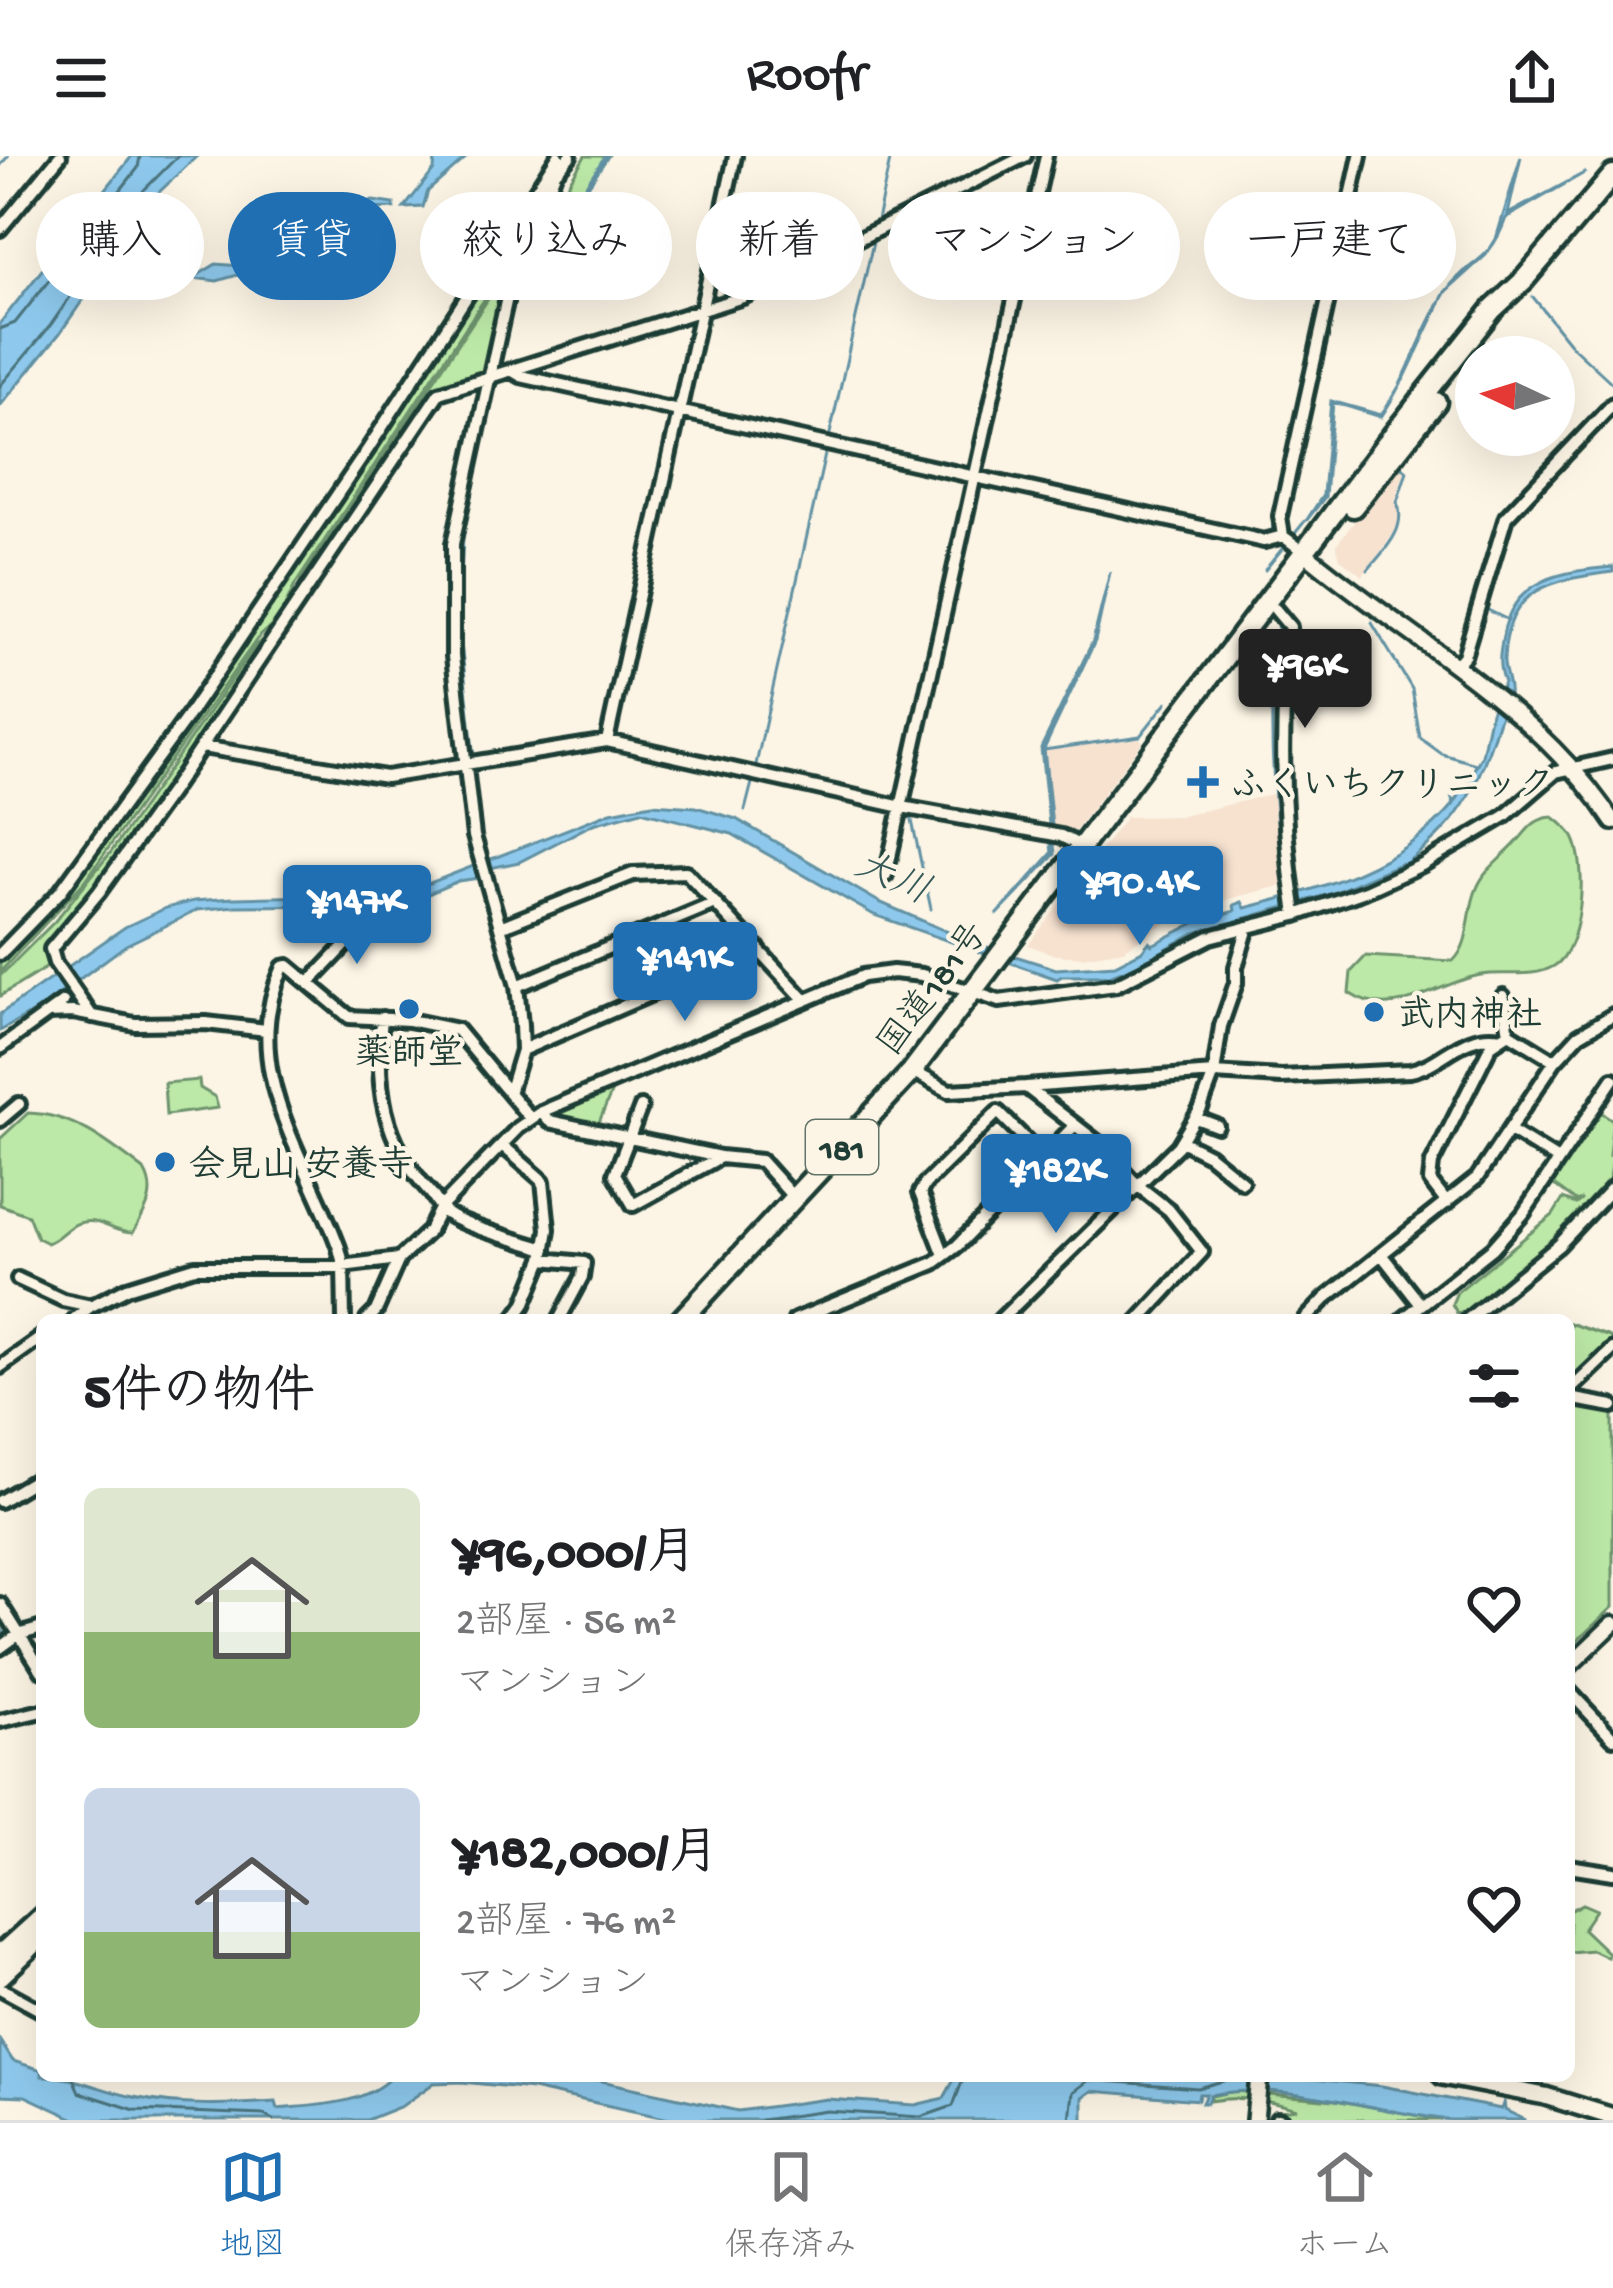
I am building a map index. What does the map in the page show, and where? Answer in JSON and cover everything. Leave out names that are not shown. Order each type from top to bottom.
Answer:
[{"type":"highway","name":"国道181号","points":[[1011,944],[1079,845],[1308,556],[1492,310],[1523,281],[1613,175]]},
{"type":"highway","name":"国道181号","points":[[699,1314],[914,1072],[1275,609],[1308,556]]},
{"type":"highway","name":"国道181号","points":[[687,1314],[914,1072]]},
{"type":"highway","points":[[0,1955],[36,1922]]},
{"type":"highway","points":[[0,1976],[36,1942]]},
{"type":"main road","points":[[1255,2120],[1258,2082]]},
{"type":"main road","points":[[1479,2082],[1613,2117]]},
{"type":"street","points":[[0,229],[60,156]]},
{"type":"street","points":[[0,954],[60,892],[185,720],[555,165],[570,156]]},
{"type":"street","points":[[607,741],[735,156]]},
{"type":"street","points":[[92,1016],[58,968],[51,948],[99,892],[202,747],[436,397],[445,389],[743,297],[1025,156]]},
{"type":"street","points":[[886,875],[1046,156]]},
{"type":"street","points":[[1360,156],[1280,516],[1283,536],[1509,710],[1570,766],[1613,822]]},
{"type":"street","points":[[510,1090],[522,1050],[517,986],[477,855],[453,656],[453,544],[511,279],[555,165]]},
{"type":"street","points":[[511,370],[679,412],[1264,541],[1283,536]]},
{"type":"street","points":[[1456,666],[1464,656],[1507,517],[1613,404]]},
{"type":"street","points":[[1275,609],[1290,627],[1282,699],[1281,793],[1296,912]]},
{"type":"street","points":[[202,747],[386,776],[607,741],[1079,845]]},
{"type":"street","points":[[373,1314],[399,1259],[535,1114],[848,980],[893,972],[934,978],[973,994],[1018,1002],[1116,985],[1187,947],[1421,865],[1505,816],[1539,784],[1570,766],[1582,768],[1613,759]]},
{"type":"street","points":[[500,927],[633,874],[686,872],[804,999]]},
{"type":"street","points":[[517,986],[716,903]]},
{"type":"street","points":[[311,981],[355,935],[386,926]]},
{"type":"street","points":[[1006,1314],[1181,1141],[1196,1118],[1214,1072],[1221,1026],[1248,927]]},
{"type":"street","points":[[522,1050],[758,948]]},
{"type":"street","points":[[344,1314],[343,1264],[268,1069],[266,1030],[283,967],[311,981],[346,1015],[409,1019],[457,1030],[535,1114],[720,1157],[761,1161],[795,1199]]},
{"type":"street","points":[[1503,995],[1505,1035]]},
{"type":"street","points":[[0,1048],[63,1002]]},
{"type":"street","points":[[48,1013],[135,1024],[206,1023],[266,1030]]},
{"type":"street","points":[[1312,1314],[1478,1178],[1555,1061],[1579,1035],[1613,1015]]},
{"type":"street","points":[[382,1018],[378,1072],[388,1128],[411,1171],[451,1216],[544,1254],[584,1263],[563,1314]]},
{"type":"street","points":[[1447,1203],[1430,1181],[1432,1163],[1491,1045],[1505,1035]]},
{"type":"street","points":[[914,1072],[949,1090],[1214,1072],[1282,1077],[1410,1071],[1452,1046],[1505,1035],[1555,1061]]},
{"type":"street","points":[[1410,1314],[1493,1248],[1523,1214],[1613,1079]]},
{"type":"street","points":[[1026,1087],[1169,1210],[1203,1250],[1144,1314]]},
{"type":"street","points":[[0,1120],[19,1104]]},
{"type":"street","points":[[641,1107],[615,1174],[632,1205],[720,1157]]},
{"type":"street","points":[[944,1255],[920,1193],[925,1184],[998,1112],[1042,1156]]},
{"type":"street","points":[[1196,1118],[1217,1126]]},
{"type":"street","points":[[810,1314],[934,1263],[1075,1125]]},
{"type":"street","points":[[1511,1131],[1558,1160]]},
{"type":"street","points":[[1181,1141],[1209,1155],[1242,1183]]},
{"type":"street","points":[[502,1145],[543,1181],[548,1200],[544,1254],[517,1314]]},
{"type":"street","points":[[1474,1314],[1559,1245],[1613,1187]]},
{"type":"street","points":[[1381,1254],[1421,1305]]},
{"type":"street","points":[[82,1314],[127,1288],[194,1267],[399,1259]]},
{"type":"street","points":[[18,1279],[63,1300],[92,1306]]},
{"type":"street","points":[[0,1367],[36,1341]]},
{"type":"street","points":[[1575,1388],[1613,1349]]},
{"type":"street","points":[[1575,1396],[1613,1406]]},
{"type":"street","points":[[0,1501],[36,1480]]},
{"type":"street","points":[[0,1604],[36,1662]]},
{"type":"street","points":[[1575,1660],[1613,1624]]},
{"type":"street","points":[[0,1648],[36,1630]]},
{"type":"street","points":[[1575,1696],[1608,1724],[1613,1738]]},
{"type":"street","points":[[0,1721],[36,1713]]},
{"type":"street","points":[[1575,1867],[1613,1874]]},
{"type":"street","points":[[0,1988],[36,2008]]},
{"type":"shaded area","points":[[1398,465],[1406,469],[1395,501],[1400,513],[1397,529],[1363,576],[1340,559],[1336,545]]},
{"type":"shaded area","points":[[1143,741],[1075,831],[1053,833],[1044,751]]},
{"type":"shaded area","points":[[1276,793],[1288,884],[1205,905],[1156,928],[1124,950],[1083,957],[1055,955],[1028,945],[1126,817],[1181,816]]},
{"type":"green space","points":[[585,156],[608,156],[584,192],[563,192]]},
{"type":"green space","points":[[465,300],[484,300],[295,585],[279,619],[257,639],[85,881],[0,972],[0,957],[64,890]]},
{"type":"green space","points":[[487,300],[505,300],[485,373],[443,389],[282,618],[305,574]]},
{"type":"green space","points":[[512,300],[515,300],[498,368]]},
{"type":"green space","points":[[278,625],[111,872],[49,947],[49,966],[0,996],[0,976],[55,921],[111,852],[256,645]]},
{"type":"green space","points":[[1553,817],[1573,837],[1581,886],[1571,943],[1554,966],[1528,974],[1481,975],[1399,1003],[1366,1001],[1349,993],[1351,972],[1366,956],[1453,961],[1463,945],[1484,875],[1531,826]]},
{"type":"green space","points":[[199,1080],[200,1088],[215,1097],[218,1108],[166,1115],[164,1083]]},
{"type":"green space","points":[[614,1086],[597,1127],[557,1118],[555,1112]]},
{"type":"green space","points":[[1599,1111],[1613,1120],[1609,1182],[1545,1250],[1470,1310],[1457,1313],[1452,1304],[1457,1292],[1553,1215],[1563,1199],[1576,1204],[1582,1199],[1577,1202],[1551,1183]]},
{"type":"green space","points":[[28,1113],[75,1124],[144,1170],[150,1195],[133,1233],[83,1222],[47,1243],[37,1238],[28,1215],[0,1205],[0,1139]]},
{"type":"green space","points":[[1575,1325],[1612,1341],[1575,1376]]},
{"type":"green space","points":[[1575,1404],[1613,1412],[1613,1607],[1575,1642]]},
{"type":"green space","points":[[1582,1904],[1596,1910],[1583,1929],[1607,1957],[1592,1950],[1575,1951],[1575,1908]]},
{"type":"green space","points":[[1235,2091],[1335,2100],[1442,2120],[1306,2120],[1278,2115],[1297,2109],[1264,2101],[1209,2101],[1211,2096]]},
{"type":"water","points":[[132,156],[197,156],[159,192],[104,192]]},
{"type":"water","points":[[430,156],[468,156],[428,192],[420,192],[420,207],[404,208],[434,170],[435,159]]},
{"type":"water","points":[[1521,156],[1508,214],[1586,172],[1506,218],[1500,234],[1490,248]]},
{"type":"water","points":[[216,264],[228,265],[228,278],[204,279],[204,271]]},
{"type":"water","points":[[36,277],[36,300],[83,300],[0,406],[0,323]]},
{"type":"water","points":[[1441,300],[1405,377],[1398,388]]},
{"type":"water","points":[[1398,388],[1381,417],[1333,402],[1325,497],[1306,521],[1323,495],[1331,401],[1381,415]]},
{"type":"water","points":[[1613,567],[1613,572],[1537,591],[1514,616],[1504,659],[1508,698],[1485,762],[1457,814],[1411,859],[1413,864],[1406,868],[1402,863],[1333,893],[1236,921],[1237,927],[1232,923],[1194,933],[1109,976],[1057,979],[874,915],[732,834],[641,811],[593,824],[519,862],[490,868],[479,878],[458,881],[421,897],[358,905],[198,910],[126,945],[39,1009],[0,1031],[0,1014],[125,927],[166,908],[233,898],[402,894],[611,812],[652,804],[696,807],[736,819],[879,902],[971,942],[1056,969],[1115,965],[1149,942],[1152,945],[1197,922],[1235,911],[1234,905],[1242,902],[1245,908],[1331,883],[1410,844],[1454,804],[1452,799],[1456,801],[1482,755],[1491,712],[1504,682],[1500,664],[1503,636],[1517,601],[1559,575]]},
{"type":"water","points":[[1110,572],[1095,641],[1044,749],[1055,854],[997,915],[1052,853],[1041,748],[1093,641]]},
{"type":"water","points":[[0,2041],[13,2061],[36,2068],[36,2082],[80,2082],[151,2100],[276,2102],[278,2109],[353,2099],[385,2082],[461,2082],[434,2083],[402,2106],[367,2120],[77,2120],[25,2096],[0,2095]]},
{"type":"water","points":[[461,2082],[606,2082],[738,2111],[827,2099],[915,2105],[944,2098],[953,2082],[1342,2082],[1501,2109],[1504,2101],[1505,2110],[1525,2120],[1451,2120],[1271,2091],[1210,2095],[1202,2103],[1206,2094],[1199,2094],[1198,2100],[1092,2091],[1083,2097],[1083,2120],[674,2120],[532,2089]]},
{"type":"waterway","points":[[0,166],[8,156]]},
{"type":"waterway","points":[[582,192],[605,156]]},
{"type":"waterway","points":[[500,364],[519,283],[565,209],[577,203],[608,156]]},
{"type":"waterway","points":[[876,225],[891,156]]},
{"type":"waterway","points":[[829,438],[874,238],[888,231]]},
{"type":"waterway","points":[[1533,297],[1572,346],[1613,384]]},
{"type":"waterway","points":[[483,372],[500,300]]},
{"type":"waterway","points":[[459,620],[463,537],[496,380]]},
{"type":"waterway","points":[[460,479],[480,382]]},
{"type":"waterway","points":[[755,769],[826,450]]},
{"type":"waterway","points":[[1368,570],[1397,530],[1397,502],[1407,471],[1400,465]]},
{"type":"waterway","points":[[453,521],[458,488]]},
{"type":"waterway","points":[[1271,535],[1275,515]]},
{"type":"waterway","points":[[1292,537],[1305,521]]},
{"type":"waterway","points":[[1265,570],[1286,544]]},
{"type":"waterway","points":[[448,567],[448,611]]},
{"type":"waterway","points":[[1484,608],[1508,620]]},
{"type":"waterway","points":[[1372,623],[1412,689],[1420,738],[1442,754],[1476,764]]},
{"type":"waterway","points":[[459,625],[474,759]]},
{"type":"waterway","points":[[1277,625],[1280,645],[1272,754],[1284,882]]},
{"type":"waterway","points":[[1044,750],[1140,736],[1167,702]]},
{"type":"waterway","points":[[474,769],[483,846]]},
{"type":"waterway","points":[[745,810],[753,779]]},
{"type":"waterway","name":"大川","points":[[911,816],[931,909]]},
{"type":"waterway","points":[[467,821],[469,853]]},
{"type":"waterway","points":[[0,1129],[27,1108]]},
{"type":"waterway","points":[[0,1626],[6,1637],[0,1641]]},
{"type":"place","name":"ふくいちクリニック","points":[[1203,782]]},
{"type":"place","name":"薬師堂","points":[[409,1009]]},
{"type":"place","name":"武内神社","points":[[1374,1012]]},
{"type":"place","name":"会見山 安養寺","points":[[165,1162]]}]
